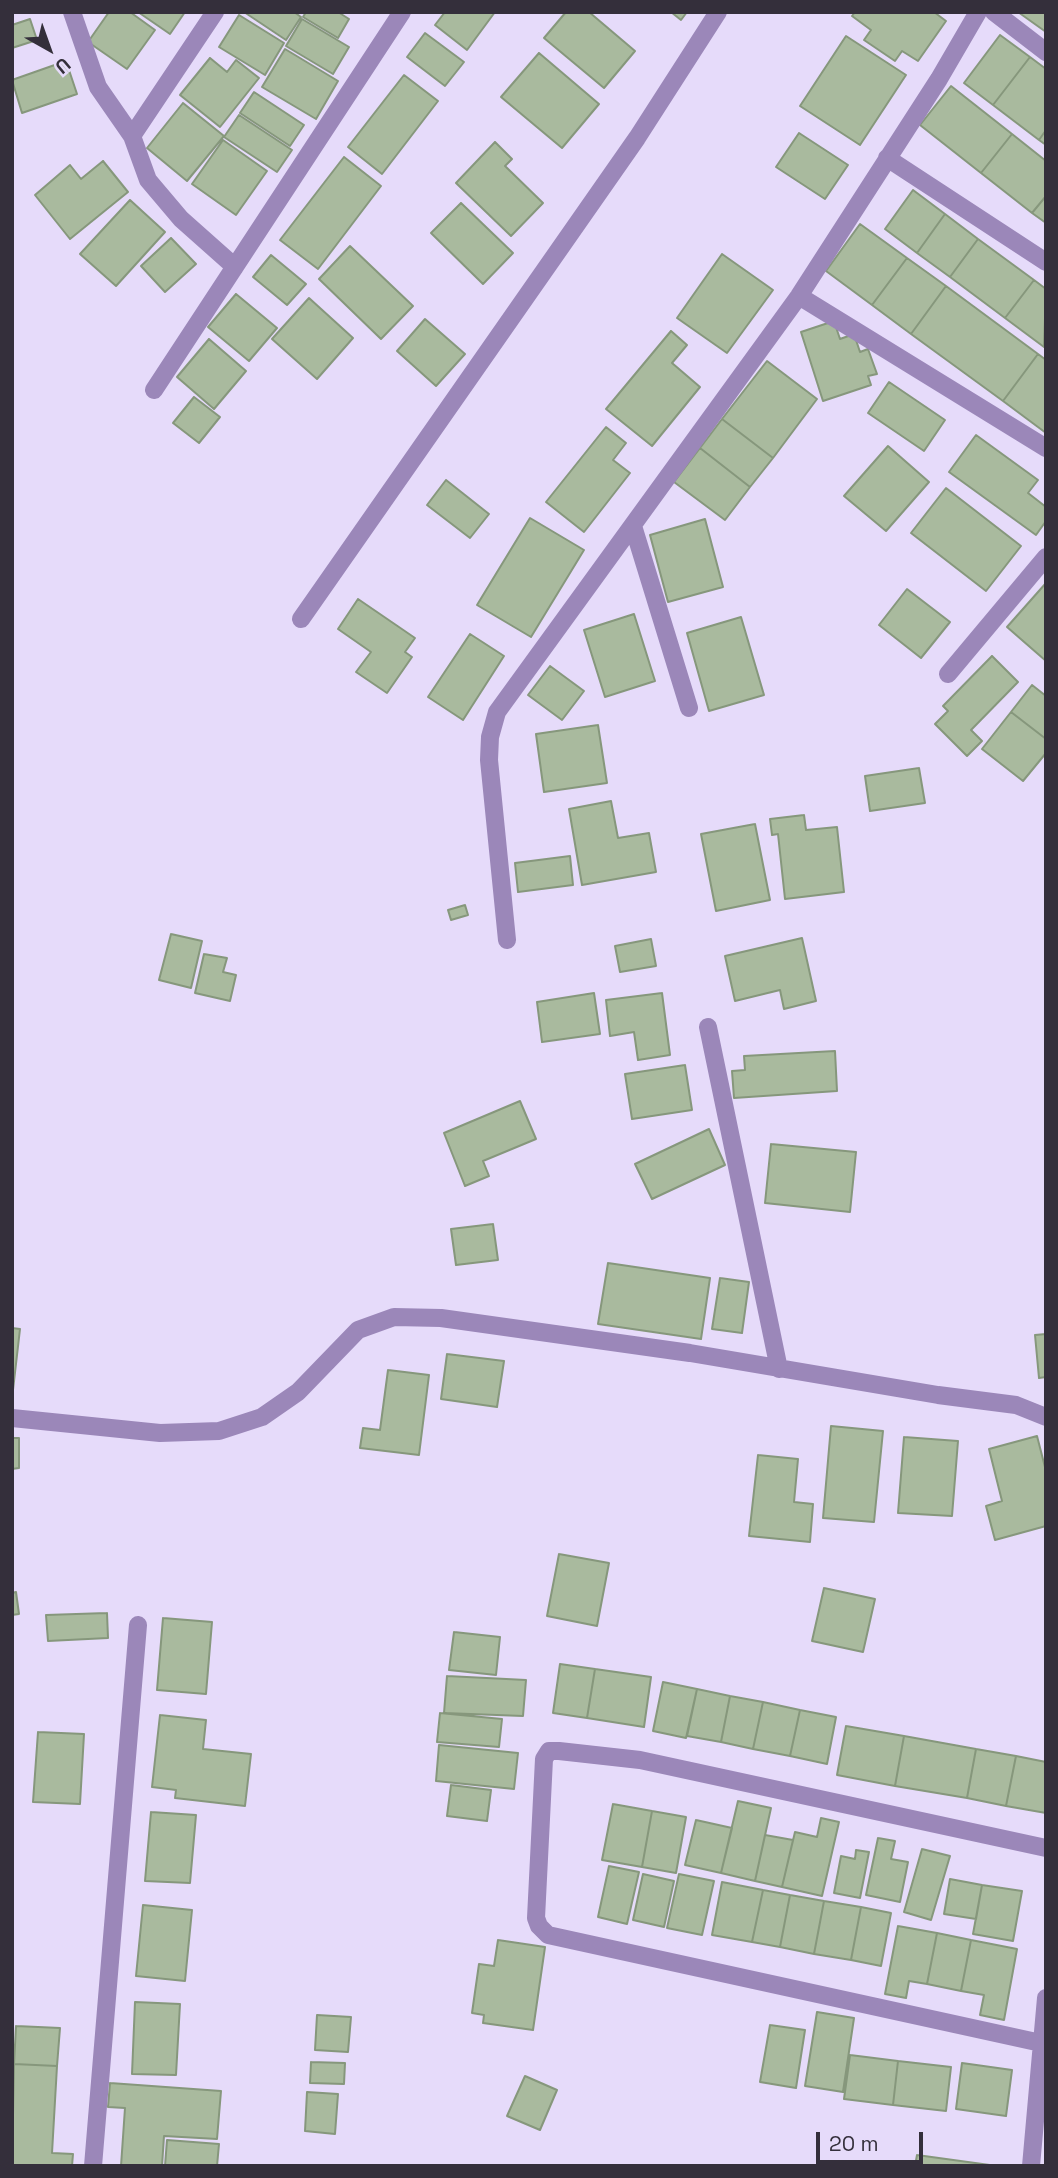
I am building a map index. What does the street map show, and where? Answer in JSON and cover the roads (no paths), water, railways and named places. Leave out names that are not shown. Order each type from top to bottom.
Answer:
[{"type":"street","points":[[72,12],[98,87],[132,136],[148,180],[181,219],[235,267]]},
{"type":"street","points":[[132,136],[215,12]]},
{"type":"street","points":[[154,390],[402,12]]},
{"type":"street","points":[[301,619],[637,138],[718,12]]},
{"type":"street","points":[[507,940],[489,760],[490,737],[496,712],[799,296],[978,12]]},
{"type":"street","points":[[994,12],[1046,52]]},
{"type":"street","points":[[887,158],[1046,262]]},
{"type":"street","points":[[799,296],[1046,448]]},
{"type":"street","points":[[633,526],[689,708]]},
{"type":"street","points":[[948,674],[1046,557]]},
{"type":"street","points":[[708,1027],[779,1369]]},
{"type":"street","points":[[12,1418],[160,1433],[219,1431],[262,1417],[298,1392],[358,1330],[394,1317],[441,1318],[690,1353],[1016,1405],[1046,1418]]},
{"type":"street","points":[[93,2166],[138,1625]]},
{"type":"street","points":[[1041,2043],[548,1935],[539,1926],[536,1918],[544,1759],[549,1751],[559,1751],[640,1760],[1046,1848]]},
{"type":"street","points":[[1031,2166],[1046,1998]]}]
